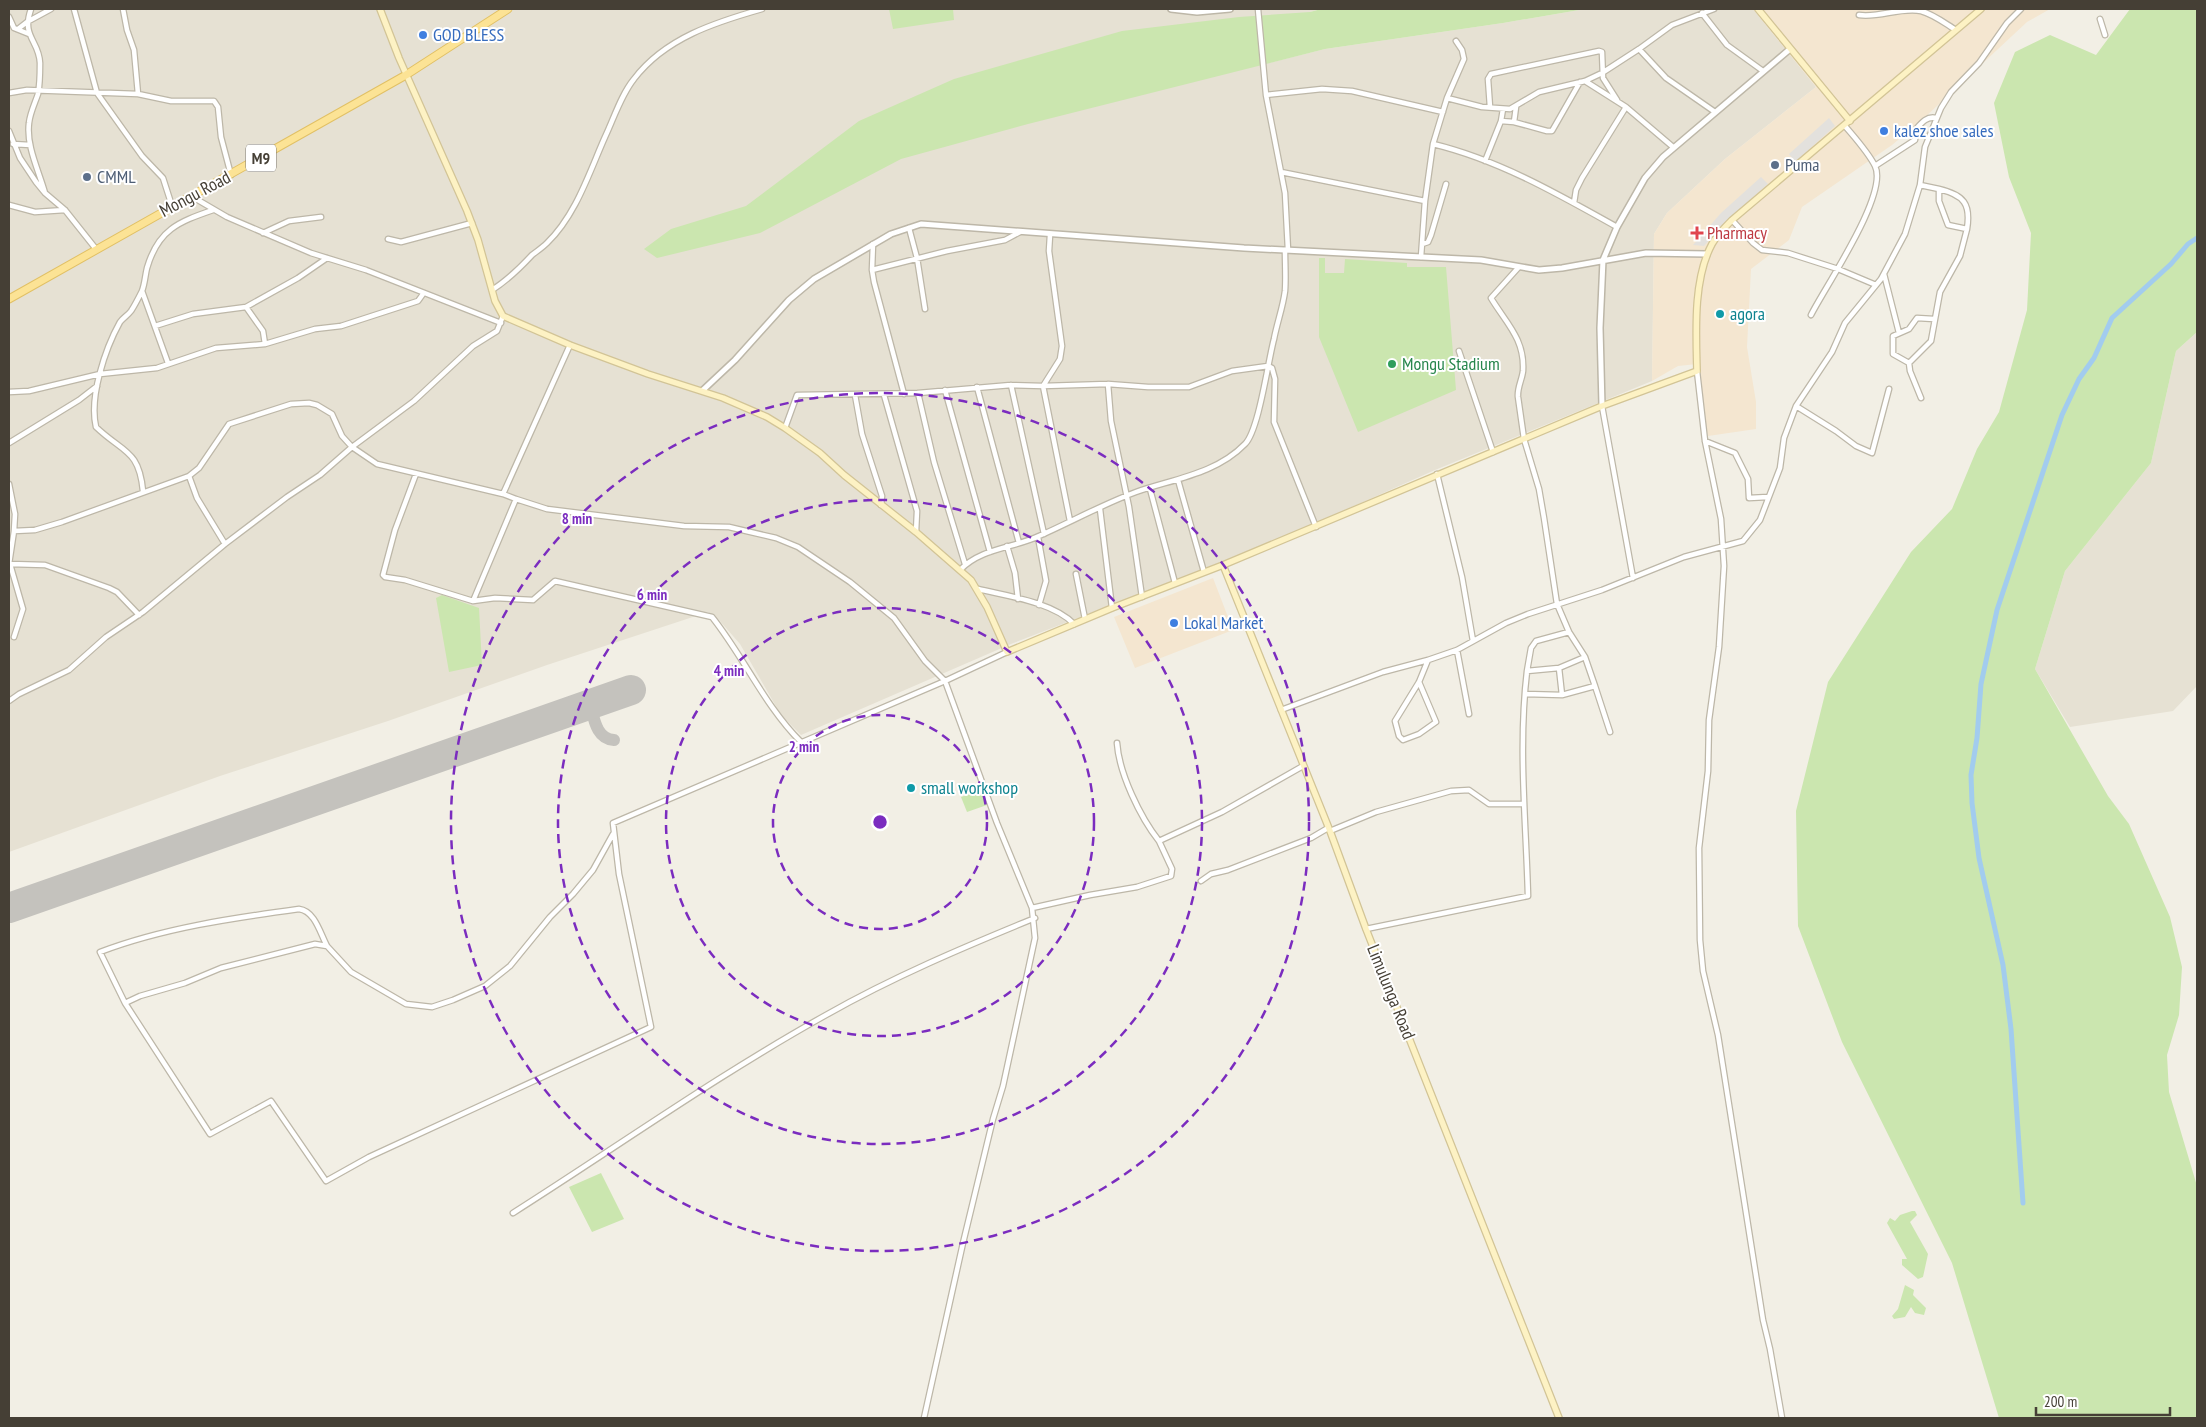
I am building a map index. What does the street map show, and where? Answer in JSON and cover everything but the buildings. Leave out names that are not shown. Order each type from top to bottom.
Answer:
[{"type":"main road","points":[[380,9],[406,75],[472,223],[492,290],[503,316],[570,345],[648,374],[703,390],[767,417],[785,428],[820,453],[960,570],[978,589],[1007,652],[1112,608],[1223,565],[1602,406],[1697,371],[1698,300],[1707,254],[1718,234],[1732,220],[1982,9]]},
{"type":"main road","name":"Mongu Road","points":[[9,300],[406,75],[508,9]]},
{"type":"main road","points":[[1758,9],[1850,121]]},
{"type":"main road","name":"Limulunga Road","points":[[1223,565],[1329,830],[1366,929],[1559,1418]]},
{"type":"street","points":[[31,9],[26,22],[40,60],[39,91],[29,123],[30,145],[45,193]]},
{"type":"street","points":[[18,29],[26,22],[51,9]]},
{"type":"street","points":[[74,9],[97,93],[142,156],[163,178],[172,206]]},
{"type":"street","points":[[123,9],[127,30],[134,50],[138,94]]},
{"type":"street","points":[[740,9],[742,14]]},
{"type":"street","points":[[492,290],[510,279],[547,243],[568,215],[584,185],[621,102],[634,79],[667,48],[702,29],[742,14],[762,9]]},
{"type":"street","points":[[1171,9],[1197,12],[1230,9]]},
{"type":"street","points":[[960,570],[965,564],[990,552],[1038,537],[1127,496],[1178,480],[1226,460],[1247,443],[1255,421],[1285,291],[1288,219],[1266,95],[1258,9]]},
{"type":"street","points":[[1447,98],[1490,108],[1516,107],[1539,92],[1583,82],[1602,73],[1640,50],[1672,25],[1714,9]]},
{"type":"street","points":[[1281,710],[1383,672],[1457,650],[1506,623],[1633,578],[1684,557],[1722,545],[1743,541],[1757,526],[1780,468],[1784,438],[1796,406],[1832,352],[1845,323],[1884,274],[1905,234],[1920,185],[1925,147],[1936,118],[1950,92],[1979,63],[2007,23],[2021,9]]},
{"type":"street","points":[[1859,15],[1873,17],[1907,11],[1922,12],[1956,30]]},
{"type":"street","points":[[1702,13],[1727,45],[1763,70]]},
{"type":"street","points":[[9,17],[14,28],[29,34]]},
{"type":"street","points":[[2100,19],[2105,35]]},
{"type":"street","points":[[1421,257],[1425,201],[1433,144],[1447,98],[1464,60],[1464,55],[1456,41]]},
{"type":"street","points":[[1633,578],[1602,406],[1600,336],[1603,260],[1617,227],[1645,178],[1673,147],[1790,49]]},
{"type":"street","points":[[1640,50],[1666,78],[1715,112]]},
{"type":"street","points":[[1490,108],[1488,79],[1491,74],[1601,51],[1602,73],[1607,86],[1617,100]]},
{"type":"street","points":[[1583,82],[1617,100],[1673,147]]},
{"type":"street","points":[[1501,120],[1552,131],[1583,82]]},
{"type":"street","points":[[1266,95],[1322,89],[1352,91],[1443,112]]},
{"type":"street","points":[[9,93],[39,91],[138,94],[171,101],[214,102],[216,104],[225,156],[231,175]]},
{"type":"street","points":[[1514,122],[1516,107]]},
{"type":"street","points":[[1574,203],[1582,178],[1626,107]]},
{"type":"street","points":[[1485,161],[1501,120],[1503,109]]},
{"type":"street","points":[[1875,166],[1915,140],[1916,128],[1924,120],[1936,118]]},
{"type":"street","points":[[1811,315],[1838,269],[1867,213],[1877,182],[1875,166],[1845,126]]},
{"type":"street","points":[[9,131],[13,144],[26,169],[45,193],[64,210],[96,250]]},
{"type":"street","points":[[13,144],[30,145]]},
{"type":"street","points":[[1433,144],[1460,151],[1521,174],[1617,227]]},
{"type":"street","points":[[1281,172],[1425,201]]},
{"type":"street","points":[[1422,244],[1428,242],[1431,236],[1446,184]]},
{"type":"street","points":[[1909,363],[1931,341],[1940,292],[1960,256],[1967,229],[1968,212],[1966,202],[1956,195],[1920,185]]},
{"type":"street","points":[[1939,189],[1939,202],[1948,224],[1967,229]]},
{"type":"street","points":[[191,196],[213,210],[263,233],[327,258],[366,270],[423,294],[501,323]]},
{"type":"street","points":[[9,205],[36,212],[64,210]]},
{"type":"street","points":[[144,491],[140,468],[135,459],[96,427],[94,413],[97,386],[121,321],[131,311],[145,284],[147,266],[163,235],[180,222],[213,210]]},
{"type":"street","points":[[263,233],[289,221],[321,217]]},
{"type":"street","points":[[1732,220],[1748,239],[1762,250],[1788,253],[1838,269],[1876,285]]},
{"type":"street","points":[[388,239],[401,242],[472,223]]},
{"type":"street","points":[[703,390],[814,279],[891,234],[909,228],[934,224],[1050,235],[1481,260],[1518,268],[1539,270],[1562,268],[1646,253],[1707,254]]},
{"type":"street","points":[[909,228],[917,258],[925,309]]},
{"type":"street","points":[[872,270],[917,258],[1006,240],[1020,232]]},
{"type":"street","points":[[1050,235],[1049,251],[1062,346],[1060,358],[1043,386],[1070,521]]},
{"type":"street","points":[[873,244],[872,270],[904,394]]},
{"type":"street","points":[[155,326],[193,314],[246,306],[298,278],[327,258]]},
{"type":"street","points":[[1518,268],[1491,298],[1520,343],[1523,372],[1517,391],[1524,439],[1544,518],[1556,604],[1569,632],[1585,657],[1610,732]]},
{"type":"street","points":[[1884,274],[1899,332]]},
{"type":"street","points":[[142,290],[168,363]]},
{"type":"street","points":[[9,392],[38,389],[100,374],[145,370],[216,348],[265,344],[315,329],[342,326],[418,301],[423,294]]},
{"type":"street","points":[[246,306],[262,331],[265,344]]},
{"type":"street","points":[[9,702],[30,688],[63,674],[106,637],[138,615],[225,544],[287,497],[320,475],[352,447],[414,401],[473,346],[497,331],[503,316]]},
{"type":"street","points":[[1909,363],[1892,354],[1892,337],[1909,328],[1917,318],[1934,319]]},
{"type":"street","points":[[503,494],[570,345]]},
{"type":"street","points":[[1460,351],[1493,452]]},
{"type":"street","points":[[1909,363],[1910,372],[1921,398]]},
{"type":"street","points":[[785,428],[797,395],[884,395],[1011,385],[1108,384],[1148,387],[1189,387],[1232,371],[1268,366],[1272,368],[1275,379],[1274,422],[1316,526]]},
{"type":"street","points":[[1697,371],[1705,440],[1717,494],[1724,566],[1719,647],[1710,720],[1708,771],[1699,848],[1700,940],[1703,971],[1718,1035],[1763,1320],[1782,1418]]},
{"type":"street","points":[[1108,384],[1111,421],[1127,496],[1142,597]]},
{"type":"street","points":[[1011,385],[1044,534]]},
{"type":"street","points":[[9,443],[79,400],[97,386]]},
{"type":"street","points":[[977,387],[1019,543]]},
{"type":"street","points":[[1796,406],[1856,446],[1872,453],[1888,389]]},
{"type":"street","points":[[945,390],[990,552]]},
{"type":"street","points":[[918,393],[934,462],[965,564]]},
{"type":"street","points":[[856,395],[862,434],[882,496],[880,505]]},
{"type":"street","points":[[884,395],[917,510],[916,532]]},
{"type":"street","points":[[14,531],[35,530],[62,522],[189,476],[199,468],[229,424],[291,404],[317,405],[332,414],[342,436],[352,447],[377,464],[503,494],[547,508],[684,526],[729,527],[776,538],[798,547],[850,582],[894,618],[925,660],[945,681],[997,823],[1032,908],[1035,918],[1036,938],[1003,1086],[993,1119],[963,1243],[924,1418]]},
{"type":"street","points":[[1705,440],[1735,453],[1748,479],[1749,498],[1768,498]]},
{"type":"street","points":[[416,474],[394,530],[383,575],[385,577],[413,582],[473,600],[495,598],[533,600],[555,581],[712,617],[726,634],[769,704],[801,742]]},
{"type":"street","points":[[1437,474],[1462,577],[1473,642]]},
{"type":"street","points":[[189,476],[198,498],[225,544]]},
{"type":"street","points":[[1178,480],[1204,572]]},
{"type":"street","points":[[9,484],[14,514],[14,531],[9,564],[23,609],[14,637]]},
{"type":"street","points":[[1150,489],[1175,583]]},
{"type":"street","points":[[473,600],[516,499]]},
{"type":"street","points":[[1100,509],[1112,608]]},
{"type":"street","points":[[1038,537],[1046,580],[1039,604]]},
{"type":"street","points":[[1007,546],[1015,574],[1018,599]]},
{"type":"street","points":[[9,564],[45,565],[109,588],[117,592],[138,615]]},
{"type":"street","points":[[1076,574],[1085,620]]},
{"type":"street","points":[[978,589],[1039,604],[1068,618],[1074,624]]},
{"type":"street","points":[[1366,929],[1528,896],[1521,766],[1524,694],[1531,648],[1536,641],[1569,632]]},
{"type":"street","points":[[1457,650],[1469,714]]},
{"type":"street","points":[[614,833],[593,870],[573,894],[550,916],[510,966],[484,986],[432,1007],[406,1004],[351,972],[327,946],[312,916],[305,910],[300,909],[212,923],[121,944],[100,952],[125,1003],[210,1134],[270,1100],[326,1181],[369,1157],[651,1027],[619,874],[613,824],[945,681],[1007,652]]},
{"type":"street","points":[[1528,671],[1559,668],[1585,657]]},
{"type":"street","points":[[1419,682],[1436,722],[1419,734],[1403,740],[1399,736],[1395,721],[1419,682],[1428,660]]},
{"type":"street","points":[[1559,668],[1562,694]]},
{"type":"street","points":[[1524,694],[1562,694],[1595,686]]},
{"type":"street","points":[[1032,908],[1137,887],[1171,876],[1172,869],[1159,841],[1147,825],[1128,784],[1118,757],[1116,743]]},
{"type":"street","points":[[1159,841],[1222,812],[1303,766]]},
{"type":"street","points":[[1201,882],[1211,874],[1228,870],[1376,812],[1451,791],[1469,790],[1489,804],[1524,804]]},
{"type":"street","points":[[513,1213],[757,1056],[826,1015],[932,961],[1035,918]]},
{"type":"street","points":[[125,1003],[140,996],[178,986],[246,960],[284,953],[315,944],[327,946]]},
{"type":"shaded area","points":[[9,9],[1321,9],[1310,12],[1269,63],[1325,49],[1585,9],[1753,9],[1816,87],[1725,159],[1667,213],[1654,234],[1652,381],[1435,470],[1318,522],[1209,567],[1011,644],[801,735],[781,715],[740,644],[719,620],[708,612],[220,776],[9,852]]},
{"type":"shaded area","points":[[1753,9],[2050,9],[2027,22],[1923,119],[1892,145],[1802,207],[1789,240],[1751,269],[1747,347],[1756,402],[1756,429],[1708,436],[1699,402],[1697,364],[1678,366],[1652,381],[1654,234],[1667,213],[1725,159],[1816,87]]},
{"type":"shaded area","points":[[1829,118],[1835,126],[1795,162],[1789,154]]},
{"type":"shaded area","points":[[1761,177],[1768,184],[1727,220],[1704,246],[1693,245],[1721,213]]},
{"type":"shaded area","points":[[2197,332],[2197,686],[2173,711],[2070,727],[2035,669],[2065,571],[2151,463],[2176,351]]},
{"type":"shaded area","name":"Lokal Market","points":[[1213,578],[1233,630],[1135,668],[1114,617]]},
{"type":"green space","points":[[889,9],[953,9],[954,20],[893,29]]},
{"type":"green space","points":[[1321,9],[1585,9],[1325,49],[1028,124],[901,159],[760,233],[657,258],[644,249],[671,229],[746,206],[859,121],[954,79],[1122,31],[1239,17],[1310,12]]},
{"type":"green space","points":[[2130,9],[2197,9],[2197,332],[2176,351],[2151,463],[2065,571],[2035,669],[2108,796],[2129,824],[2170,917],[2182,967],[2179,1015],[2167,1055],[2169,1092],[2197,1186],[2197,1418],[1999,1418],[1952,1263],[1842,1042],[1798,926],[1796,811],[1828,682],[1911,552],[1952,509],[1977,449],[1999,412],[2027,310],[2031,233],[2009,177],[1994,103],[2015,52],[2050,35],[2096,55]]},
{"type":"green space","name":"Mongu Stadium","points":[[1319,258],[1325,258],[1325,273],[1344,273],[1345,259],[1407,263],[1407,267],[1446,267],[1456,390],[1358,432],[1319,337]]},
{"type":"green space","points":[[442,595],[479,608],[482,665],[449,672],[436,598]]},
{"type":"green space","points":[[981,790],[987,805],[967,812],[961,797]]},
{"type":"green space","points":[[601,1173],[624,1219],[592,1232],[569,1187]]},
{"type":"green space","points":[[1915,1211],[1917,1215],[1910,1222],[1928,1254],[1923,1277],[1918,1279],[1902,1265],[1902,1259],[1907,1259],[1887,1223],[1890,1218],[1895,1221],[1900,1215]]},
{"type":"green space","points":[[1905,1285],[1914,1290],[1913,1295],[1926,1308],[1924,1315],[1915,1313],[1911,1307],[1905,1317],[1894,1319],[1892,1316],[1898,1309]]},
{"type":"waterway","points":[[2023,1203],[2011,1029],[2003,965],[1979,858],[1972,803],[1971,775],[1977,738],[1981,684],[1997,610],[2062,415],[2079,379],[2094,358],[2112,318],[2171,264],[2188,244],[2197,238]]},
{"type":"taxiway","points":[[590,704],[600,732],[608,739],[614,740]]},
{"type":"runway","points":[[9,908],[631,690]]},
{"type":"place","name":"GOD BLESS","points":[[423,35]]},
{"type":"place","name":"kalez shoe sales","points":[[1884,131]]},
{"type":"place","name":"Puma","points":[[1775,165]]},
{"type":"place","name":"CMML","points":[[87,177]]},
{"type":"place","name":"Pharmacy","points":[[1697,233]]},
{"type":"place","name":"agora","points":[[1720,314]]},
{"type":"place","name":"Mongu Stadium","points":[[1392,364]]},
{"type":"place","name":"Lokal Market","points":[[1174,623]]},
{"type":"place","name":"small workshop","points":[[911,788]]}]
